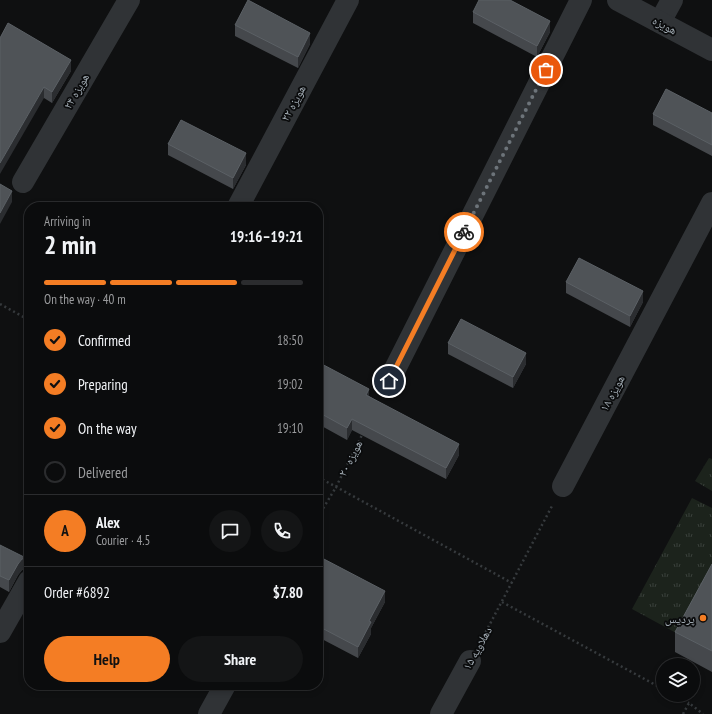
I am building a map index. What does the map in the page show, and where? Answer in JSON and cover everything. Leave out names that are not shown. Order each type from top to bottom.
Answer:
[{"type":"street","name":"هویزه ‍۲۴","points":[[23,182],[129,0]]},
{"type":"street","name":"هویزه ‍۲۲","points":[[241,202],[348,0]]},
{"type":"street","points":[[389,381],[581,0]]},
{"type":"street","name":"هویزه","points":[[618,0],[712,50]]},
{"type":"street","points":[[660,22],[672,0]]},
{"type":"street","name":"هویزه ‍۱۸","points":[[563,486],[712,203]]},
{"type":"street","points":[[0,632],[24,590]]},
{"type":"street","name":"دهلاویه ۱۵","points":[[441,714],[470,661]]},
{"type":"street","points":[[209,714],[222,690]]},
{"type":"path","points":[[0,304],[24,317]]},
{"type":"path","name":"هویزه ‍۲۰","points":[[323,509],[336,487],[364,430]]},
{"type":"path","points":[[323,480],[512,583],[563,486]]},
{"type":"path","name":"دهلاویه ۱۵","points":[[470,661],[512,583]]},
{"type":"path","points":[[502,602],[656,685]]},
{"type":"path","points":[[683,714],[690,703],[703,714]]},
{"type":"green space","points":[[709,458],[712,459],[712,491],[695,481]]},
{"type":"green space","points":[[692,498],[712,508],[712,570],[678,634],[632,609]]},
{"type":"building","points":[[248,0],[310,33],[298,57],[235,25]]},
{"type":"building","points":[[479,0],[510,0],[550,21],[537,46],[473,12]]},
{"type":"building","points":[[8,23],[71,60],[52,92],[44,87],[0,163],[0,38]]},
{"type":"building","points":[[666,89],[712,113],[712,145],[653,114]]},
{"type":"building","points":[[181,120],[246,153],[233,178],[168,144]]},
{"type":"building","points":[[0,184],[12,191],[0,213]]},
{"type":"building","points":[[579,258],[643,291],[630,316],[566,282]]},
{"type":"building","points":[[461,319],[526,353],[513,377],[448,343]]},
{"type":"building","points":[[323,365],[369,389],[366,395],[459,444],[446,468],[352,419],[347,428],[323,415]]},
{"type":"building","points":[[0,545],[24,557],[24,558],[18,564],[9,580],[0,576]]},
{"type":"building","points":[[323,559],[385,591],[369,621],[371,622],[358,647],[323,629]]},
{"type":"building","points":[[712,564],[712,651],[675,632]]},
{"type":"way so far","points":[[464,232],[546,70]]},
{"type":"place","name":"پردیس","points":[[703,618]]},
{"type":"route","points":[[389,381],[464,232]]}]
